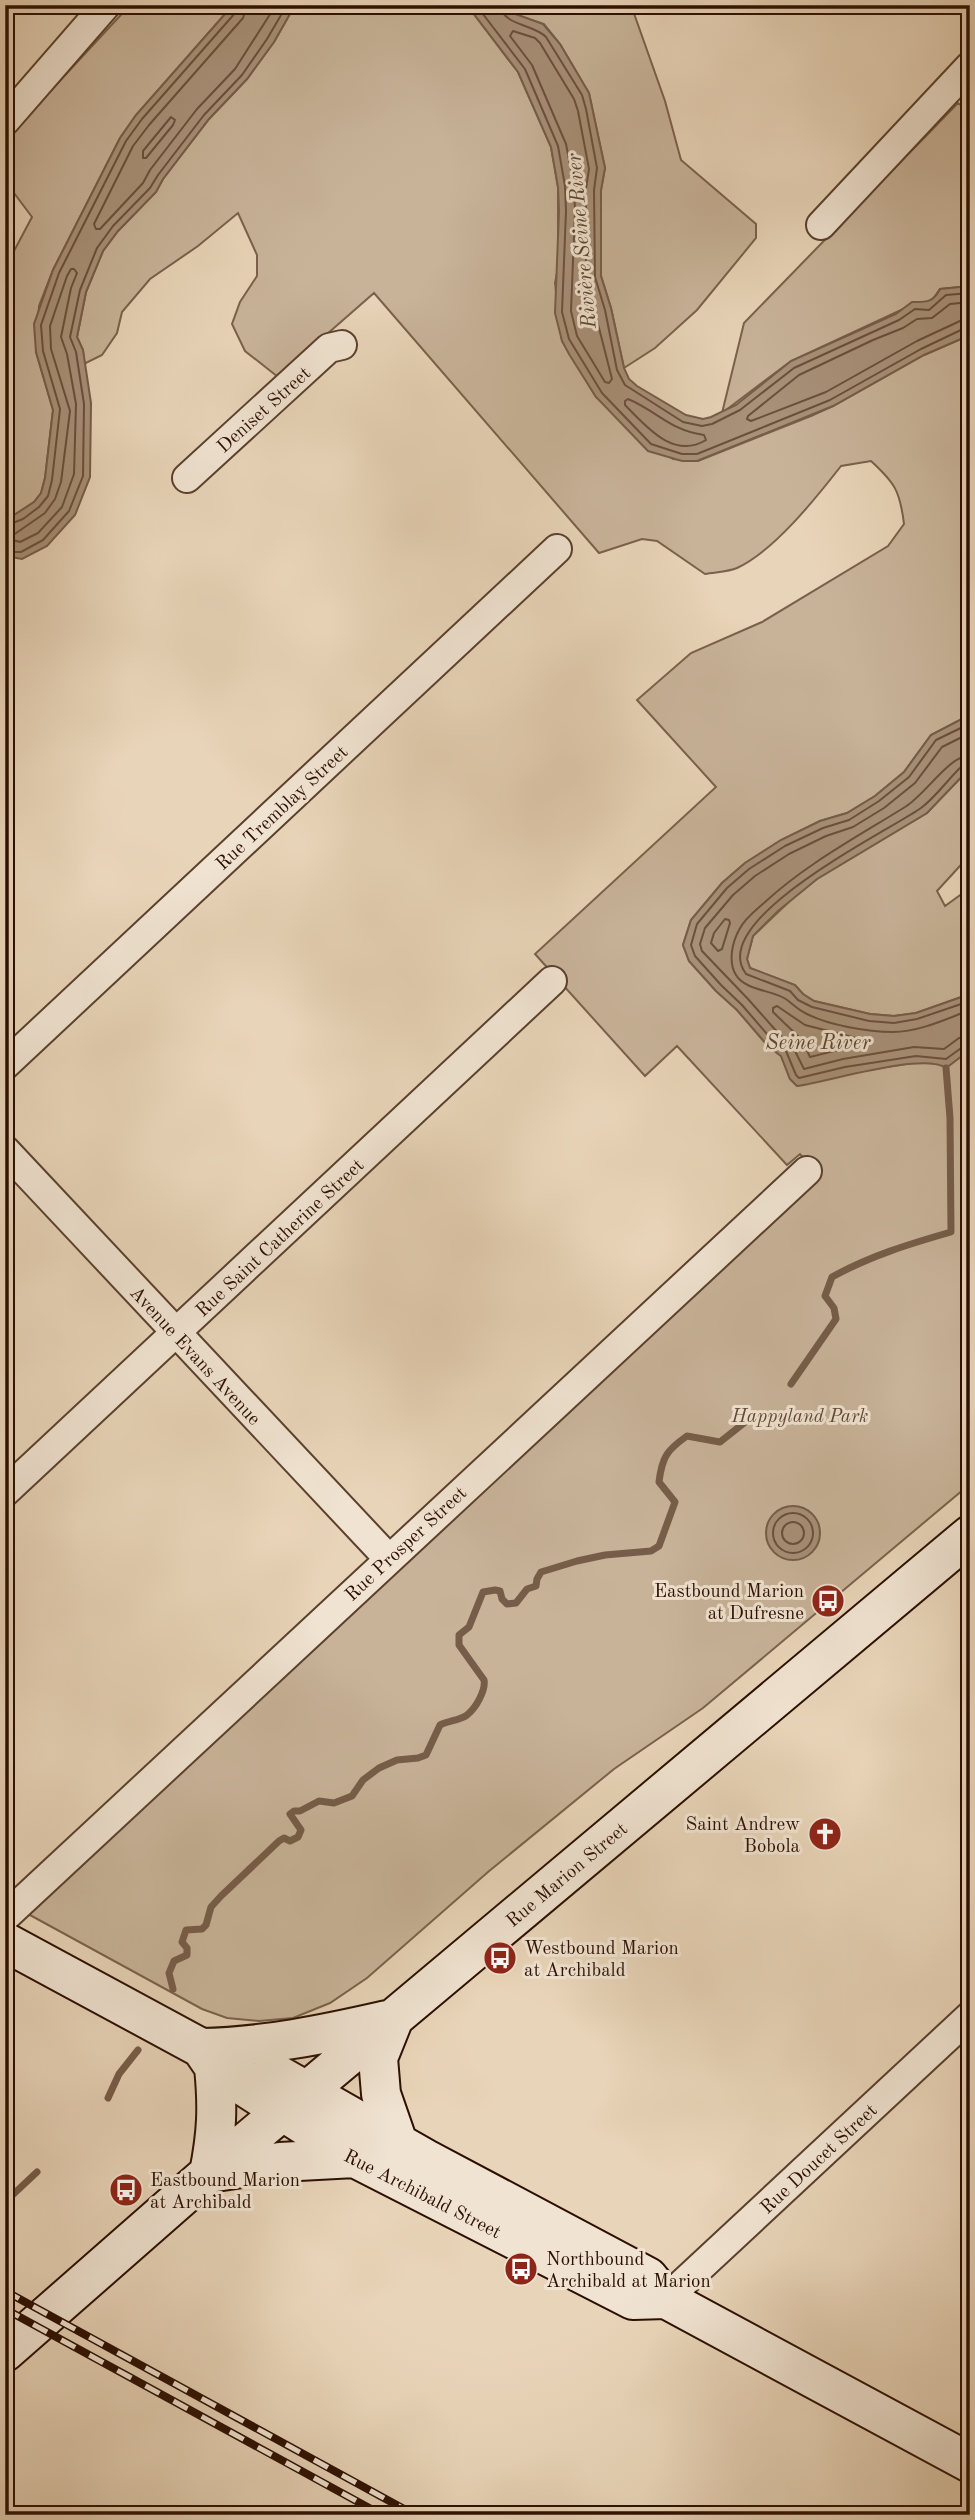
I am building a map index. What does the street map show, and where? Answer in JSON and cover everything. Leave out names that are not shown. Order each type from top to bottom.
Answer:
[{"type":"main road","name":"Rue Marion Street","points":[[5,2351],[209,2173],[967,1542]]},
{"type":"main road","name":"Rue Archibald Street","points":[[5,1942],[207,2050],[294,2102],[398,2143],[648,2277],[666,2299],[968,2459]]},
{"type":"main road","points":[[355,2158],[280,2162],[209,2173],[217,2134],[218,2111],[207,2050],[321,2036],[394,2018]]},
{"type":"main road","points":[[394,2018],[378,2057],[381,2094],[398,2143]]},
{"type":"main road","name":"Rue Archibald Street","points":[[294,2102],[355,2158],[632,2300],[666,2299]]},
{"type":"street","points":[[5,121],[106,5]]},
{"type":"street","points":[[821,225],[970,66]]},
{"type":"street","name":"Deniset Street","points":[[187,478],[329,348],[342,345]]},
{"type":"street","name":"Rue Tremblay Street","points":[[5,1065],[557,549]]},
{"type":"street","name":"Rue Saint Catherine Street","points":[[5,1492],[552,981]]},
{"type":"street","name":"Avenue Evans Avenue","points":[[5,1150],[389,1559]]},
{"type":"street","name":"Rue Prosper Street","points":[[5,1917],[807,1171]]},
{"type":"street","name":"Rue Doucet Street","points":[[666,2299],[970,2016]]},
{"type":"green space","points":[[130,5],[233,5],[136,115],[120,138],[53,270],[39,306],[36,352],[53,410],[45,478],[41,493],[34,502],[5,521],[5,268],[32,217],[5,181],[5,140]]},
{"type":"green space","name":"Happyland Park","points":[[295,5],[467,5],[518,72],[551,147],[558,187],[558,268],[555,283],[562,341],[596,397],[673,459],[698,461],[811,416],[924,355],[970,335],[970,709],[962,719],[931,735],[904,772],[875,796],[847,813],[820,821],[781,840],[745,863],[722,883],[691,920],[683,945],[689,961],[768,1046],[781,1056],[790,1079],[797,1086],[846,1074],[917,1062],[940,1064],[970,1049],[970,1484],[703,1708],[614,1769],[488,1872],[367,1978],[330,2003],[293,2018],[259,2021],[227,2018],[202,2009],[28,1914],[820,1175],[800,1154],[787,1165],[677,1046],[645,1076],[535,954],[716,787],[637,700],[691,653],[762,622],[888,546],[904,524],[901,503],[895,488],[871,461],[841,466],[780,537],[751,560],[733,569],[705,574],[657,541],[642,539],[599,553],[374,293],[278,377],[245,351],[232,324],[240,302],[257,276],[257,255],[238,213],[198,246],[150,279],[122,312],[117,333],[102,355],[84,364],[83,350],[77,337],[86,292],[103,251],[118,231],[156,192],[209,119],[247,79],[274,42]]},
{"type":"green space","points":[[504,5],[631,5],[665,101],[681,160],[756,224],[756,238],[697,310],[655,348],[624,368],[601,276],[601,190],[605,168],[589,93],[560,44],[544,24],[512,13]]},
{"type":"green space","points":[[958,103],[970,112],[970,286],[940,289],[926,304],[918,302],[791,361],[722,413],[744,323]]},
{"type":"green space","points":[[970,768],[970,855],[937,891],[945,906],[970,888],[970,994],[916,1013],[894,1016],[870,1014],[814,1001],[795,985],[750,968],[747,959],[753,936],[792,899],[817,879],[927,813]]},
{"type":"water","points":[[233,5],[295,5],[274,42],[247,79],[209,119],[156,192],[118,231],[103,251],[86,292],[77,337],[83,350],[91,403],[90,477],[75,515],[47,546],[22,559],[5,559],[5,521],[34,502],[41,493],[45,478],[53,410],[36,352],[34,324],[53,270],[120,138],[136,115]]},
{"type":"water","name":"Rivière Seine River","points":[[467,5],[504,5],[512,13],[543,24],[560,44],[589,93],[605,168],[601,190],[601,276],[624,368],[629,379],[637,386],[686,415],[703,419],[711,417],[736,405],[791,361],[896,314],[912,302],[932,299],[940,289],[970,286],[970,335],[924,355],[833,406],[697,461],[682,461],[648,451],[596,397],[562,341],[555,313],[559,211],[551,147],[518,72]]},
{"type":"water","name":"Seine River","points":[[970,709],[970,768],[927,813],[817,879],[778,911],[753,936],[747,959],[750,968],[795,985],[814,1001],[870,1014],[894,1016],[916,1013],[970,994],[970,1050],[946,1068],[934,1064],[896,1066],[797,1086],[790,1079],[781,1056],[768,1046],[689,961],[683,945],[691,920],[722,883],[745,863],[781,840],[820,821],[847,813],[875,796],[904,772],[931,735],[962,719]]},
{"type":"water","points":[[798,1506],[808,1510],[816,1518],[820,1533],[816,1548],[808,1556],[788,1560],[778,1556],[770,1548],[766,1528],[770,1518],[778,1510]]},
{"type":"waterway","points":[[791,1384],[836,1319],[834,1308],[825,1296],[832,1277],[890,1251],[951,1232],[950,1118],[946,1068]]},
{"type":"waterway","points":[[173,1989],[169,1973],[174,1961],[187,1955],[187,1948],[182,1942],[186,1930],[202,1929],[206,1925],[211,1907],[221,1896],[279,1841],[284,1838],[290,1841],[298,1837],[301,1830],[290,1814],[319,1801],[334,1803],[352,1796],[363,1780],[379,1768],[397,1760],[426,1755],[440,1725],[464,1717],[474,1708],[482,1694],[484,1680],[459,1645],[459,1635],[469,1627],[483,1592],[500,1591],[507,1604],[516,1603],[527,1589],[536,1586],[541,1572],[605,1555],[651,1551],[659,1546],[675,1502],[659,1482],[667,1455],[687,1436],[720,1442],[744,1423]]},
{"type":"waterway","points":[[108,2098],[119,2074],[138,2050]]},
{"type":"waterway","points":[[5,2202],[37,2172]]},
{"type":"railway","points":[[5,2291],[415,2515]]},
{"type":"railway","points":[[5,2309],[382,2515]]},
{"type":"place","name":"Eastbound Marion at Dufresne","points":[[828,1601]]},
{"type":"place","name":"Saint Andrew Bobola","points":[[825,1834]]},
{"type":"place","name":"Westbound Marion at Archibald","points":[[500,1958]]},
{"type":"place","name":"Eastbound Marion at Archibald","points":[[126,2190]]},
{"type":"place","name":"Northbound Archibald at Marion","points":[[521,2269]]}]
